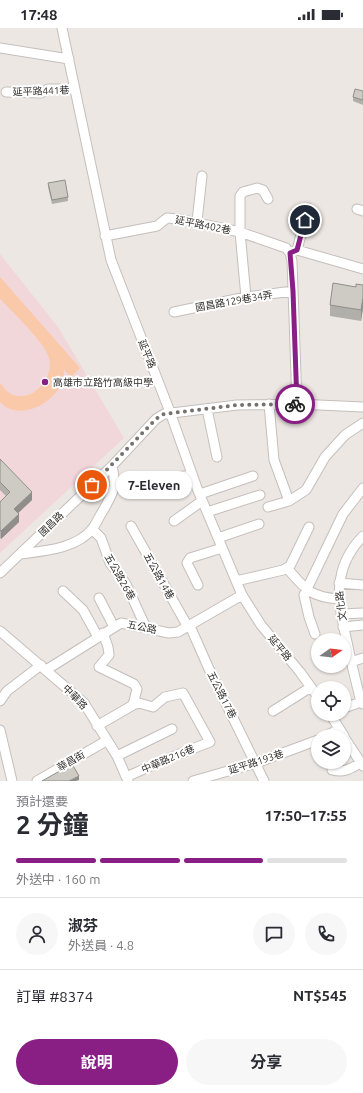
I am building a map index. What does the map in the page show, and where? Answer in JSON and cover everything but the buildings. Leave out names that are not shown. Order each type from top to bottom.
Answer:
[{"type":"street","name":"延平路","points":[[62,28],[105,236],[120,288],[170,412],[201,498],[242,595],[261,625],[311,687]]},
{"type":"street","points":[[0,48],[69,59]]},
{"type":"street","name":"延平路441巷","points":[[6,92],[41,93],[48,89],[75,89]]},
{"type":"street","points":[[197,222],[202,176]]},
{"type":"street","points":[[246,297],[240,232],[240,196],[243,192],[257,188],[263,190],[268,199]]},
{"type":"street","points":[[297,404],[293,291],[294,252],[308,208]]},
{"type":"street","name":"延平路402巷","points":[[105,236],[157,226],[167,218],[197,222],[240,232],[279,245],[294,252],[363,269]]},
{"type":"street","name":"國昌路129巷34弄","points":[[174,312],[246,297],[293,291]]},
{"type":"street","points":[[269,404],[274,460],[289,501]]},
{"type":"street","name":"國昌路","points":[[0,573],[112,466],[156,419],[170,412],[237,405],[269,404],[363,407]]},
{"type":"street","points":[[207,409],[218,457]]},
{"type":"street","points":[[268,507],[289,501],[306,490],[325,457],[345,436],[363,423]]},
{"type":"street","points":[[20,554],[50,550],[79,540],[92,529],[113,493],[116,482],[112,466]]},
{"type":"street","points":[[153,480],[192,475]]},
{"type":"street","points":[[174,521],[201,498],[253,476]]},
{"type":"street","points":[[315,633],[304,595],[343,514],[363,488]]},
{"type":"street","points":[[207,512],[260,495]]},
{"type":"street","points":[[218,538],[259,524]]},
{"type":"street","name":"五公路14巷","points":[[131,526],[189,626]]},
{"type":"street","points":[[236,581],[290,566],[309,527]]},
{"type":"street","name":"五公路26巷","points":[[92,529],[101,538],[110,563],[126,584],[146,628]]},
{"type":"street","name":"文化路","points":[[345,633],[339,599],[339,583],[343,566],[350,551],[363,536]]},
{"type":"street","points":[[198,585],[187,563],[190,558],[222,548]]},
{"type":"street","points":[[287,568],[307,590],[321,598],[339,599]]},
{"type":"street","points":[[339,583],[363,585]]},
{"type":"street","points":[[63,591],[83,610],[108,647],[109,655],[99,667],[134,684],[137,689],[133,705],[97,726]]},
{"type":"street","name":"五公路","points":[[0,701],[7,691],[121,623],[169,632],[178,632],[242,595]]},
{"type":"street","points":[[99,598],[114,627]]},
{"type":"street","points":[[341,614],[363,613]]},
{"type":"street","points":[[344,627],[363,625]]},
{"type":"street","name":"五公路17巷","points":[[189,626],[264,781]]},
{"type":"street","name":"中華路","points":[[0,631],[84,704],[106,741],[117,756],[127,779]]},
{"type":"street","points":[[351,662],[363,658]]},
{"type":"street","name":"文化路","points":[[351,662],[361,690],[362,703]]},
{"type":"street","points":[[273,710],[311,687]]},
{"type":"street","name":"中華路216巷","points":[[127,779],[169,758],[210,742],[183,693],[165,697],[153,707],[139,703],[133,705]]},
{"type":"street","points":[[351,706],[362,703]]},
{"type":"street","points":[[117,756],[172,729]]},
{"type":"street","points":[[1,735],[3,760],[12,781]]},
{"type":"street","name":"華昌街","points":[[37,781],[106,741]]},
{"type":"street","name":"延平路193巷","points":[[193,781],[256,763],[311,743]]},
{"type":"street","points":[[332,770],[338,772],[344,771],[361,765],[351,749]]},
{"type":"shaded area","name":"高雄市立路竹高級中學","points":[[0,254],[58,327],[124,438],[0,553]]},
{"type":"shaded area","points":[[0,277],[80,368],[71,377],[64,370],[63,380],[58,390],[41,405],[30,409],[19,411],[9,408],[0,402],[0,383],[7,391],[16,396],[24,396],[32,393],[39,388],[48,374],[50,366],[49,358],[41,343],[0,299]]},
{"type":"way so far","points":[[92,485],[156,419],[164,414],[170,412],[188,412],[237,405],[295,404]]},
{"type":"place","name":"高雄市立路竹高級中學","points":[[45,382]]},
{"type":"place","name":"7-Eleven","points":[[92,485]]},
{"type":"route","points":[[295,404],[297,404],[292,261],[290,253],[297,250],[305,220]]}]
